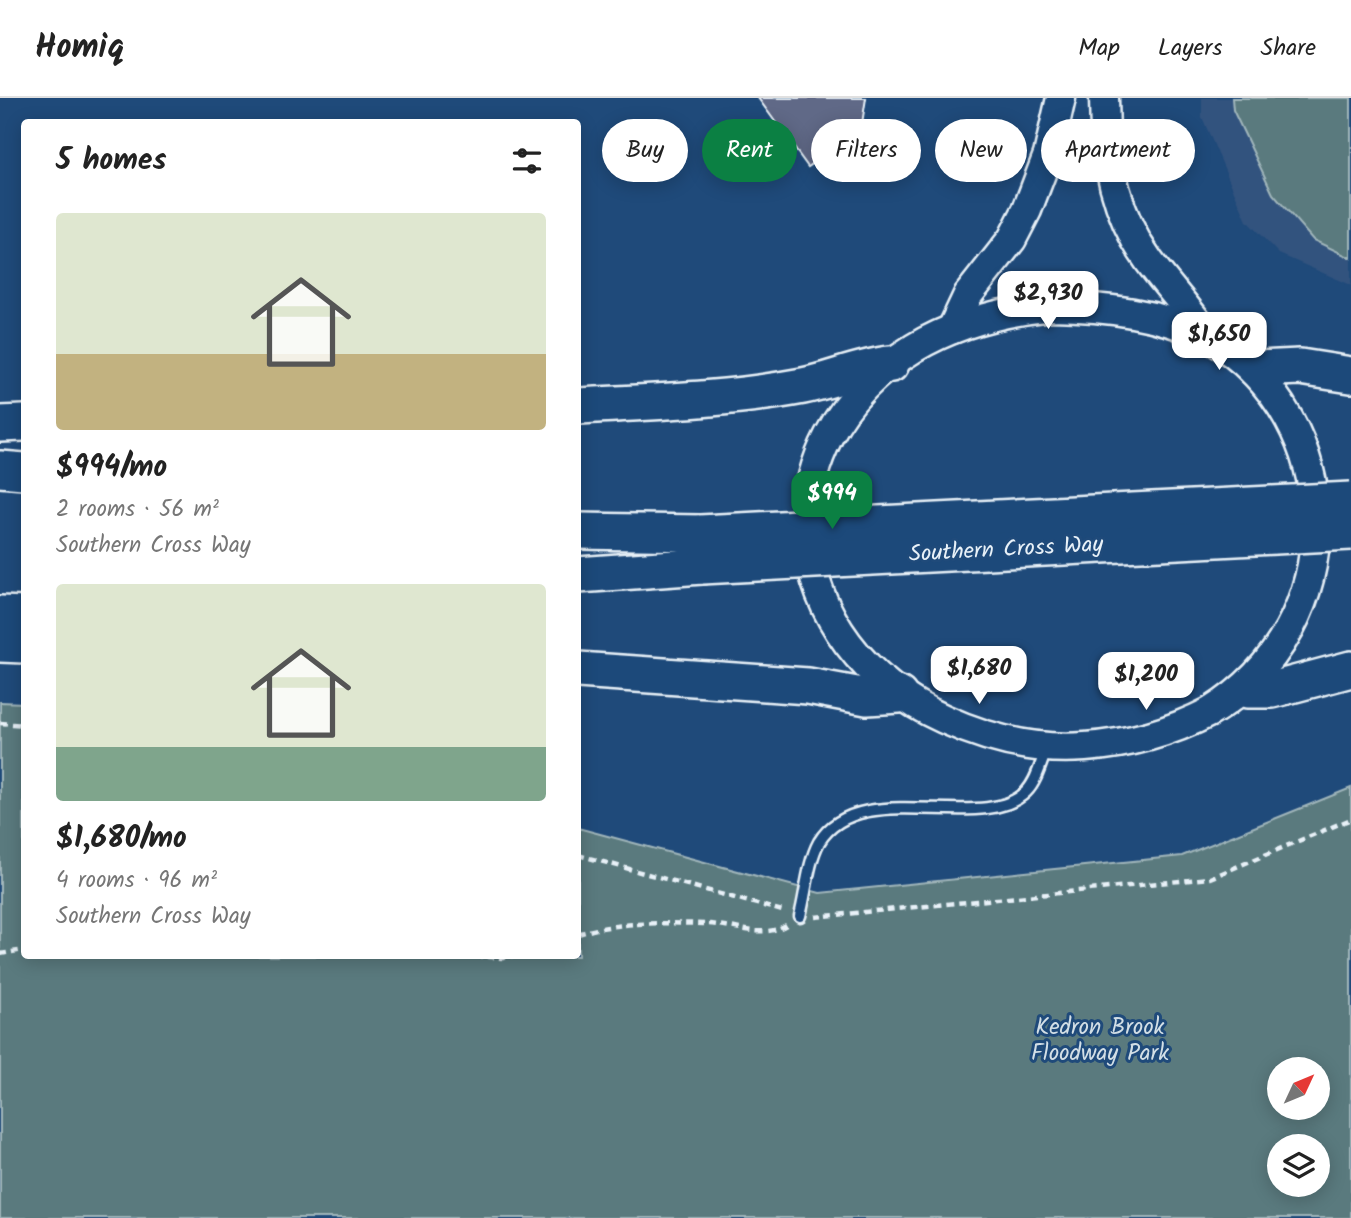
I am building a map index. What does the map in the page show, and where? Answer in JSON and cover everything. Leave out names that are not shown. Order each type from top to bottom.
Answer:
[{"type":"highway","points":[[581,406],[767,391],[804,386],[862,367],[891,364]]},
{"type":"highway","points":[[1256,369],[1300,367],[1351,375]]},
{"type":"highway","points":[[0,424],[21,423]]},
{"type":"highway","points":[[0,469],[21,471]]},
{"type":"highway","name":"Southern Cross Way","points":[[581,574],[701,549],[1351,500]]},
{"type":"highway","name":"Southern Cross Way","points":[[581,531],[701,549],[1351,532]]},
{"type":"highway","points":[[0,614],[21,615]]},
{"type":"highway","points":[[0,643],[21,645]]},
{"type":"highway","points":[[1248,690],[1272,690],[1351,669]]},
{"type":"highway","points":[[581,670],[796,685],[867,696],[900,695]]},
{"type":"main road","points":[[952,329],[968,295],[1012,239],[1027,210],[1052,145],[1061,98]]},
{"type":"main road","points":[[1104,98],[1104,122],[1111,176],[1132,232],[1147,258],[1193,314],[1208,337]]},
{"type":"main road","points":[[1090,307],[1164,320],[1208,337],[1256,369],[1301,418],[1317,447],[1328,474],[1335,527],[1333,554],[1314,615],[1281,661],[1248,690],[1189,723],[1155,735],[1109,745],[1048,747],[1010,742],[961,726],[900,695],[879,679],[839,634],[813,579],[807,542],[808,505],[817,467],[828,439],[846,410],[891,364],[914,348],[952,329],[1025,309],[1090,307]]},
{"type":"lane","points":[[800,915],[818,844],[835,823],[862,812],[981,807],[1016,799],[1033,782],[1048,747]]},
{"type":"path","points":[[0,723],[21,725]]},
{"type":"path","points":[[581,856],[800,915],[841,916],[1210,878],[1351,819]]},
{"type":"path","points":[[581,933],[604,925],[711,924],[768,932],[785,927],[800,915]]},
{"type":"path","points":[[0,954],[21,950]]},
{"type":"shaded area","points":[[1202,98],[1351,98],[1351,285],[1279,254],[1247,221],[1202,117]]},
{"type":"green space","points":[[1232,98],[1351,98],[1351,258],[1313,240],[1273,194],[1233,110]]},
{"type":"green space","name":"Kedron Brook Floodway Park","points":[[0,702],[21,703],[21,959],[581,959],[581,829],[820,893],[1182,856],[1351,788],[1351,1218],[0,1218]]},
{"type":"building","points":[[758,98],[866,98],[863,119],[811,119],[811,165],[808,167],[797,152],[797,119],[773,119]]}]
